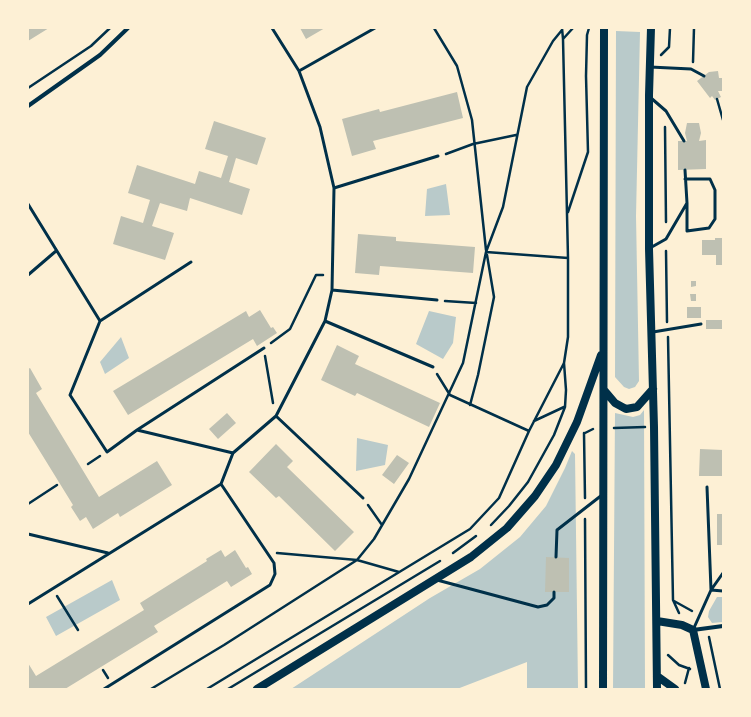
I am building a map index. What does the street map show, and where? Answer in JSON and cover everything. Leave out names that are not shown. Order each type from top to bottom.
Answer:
[{"type":"main road","points":[[602,689],[604,28]]},
{"type":"main road","points":[[651,28],[648,96],[649,249],[652,332],[657,689]]},
{"type":"main road","points":[[257,689],[471,557],[507,528],[535,496],[556,465],[578,422],[604,349]]},
{"type":"main road","points":[[604,390],[616,403],[626,409],[637,407],[653,389]]},
{"type":"main road","points":[[657,621],[682,624],[693,630],[706,689]]},
{"type":"main road","points":[[657,676],[675,689]]},
{"type":"street","points":[[28,106],[100,55],[128,28]]},
{"type":"street","points":[[693,630],[723,626]]},
{"type":"lane","points":[[28,604],[221,484],[233,453],[276,416],[325,321],[332,290],[334,188],[320,127],[299,71],[272,28]]},
{"type":"lane","points":[[299,71],[375,28]]},
{"type":"lane","points":[[650,67],[691,68],[704,76]]},
{"type":"lane","points":[[648,96],[666,111],[684,141]]},
{"type":"lane","points":[[334,188],[438,156]]},
{"type":"lane","points":[[685,170],[685,179],[687,203],[687,231],[709,228],[715,219],[715,190],[710,179],[685,179]]},
{"type":"lane","points":[[649,249],[666,239],[687,203]]},
{"type":"lane","points":[[28,204],[100,321]]},
{"type":"lane","points":[[28,275],[56,251]]},
{"type":"lane","points":[[191,262],[100,321],[70,395],[107,452],[137,430],[264,348]]},
{"type":"lane","points":[[332,290],[437,300]]},
{"type":"lane","points":[[325,321],[433,367]]},
{"type":"lane","points":[[652,332],[667,328],[701,324]]},
{"type":"lane","points":[[276,416],[363,498]]},
{"type":"lane","points":[[137,430],[233,453]]},
{"type":"lane","points":[[104,689],[270,584],[275,574],[274,563],[221,484]]},
{"type":"lane","points":[[707,487],[711,590]]},
{"type":"lane","points":[[556,557],[557,530],[602,495]]},
{"type":"lane","points":[[28,534],[108,553]]},
{"type":"lane","points":[[693,630],[711,590],[723,573]]},
{"type":"lane","points":[[434,579],[538,607],[547,606],[554,598],[554,592]]},
{"type":"lane","points":[[711,590],[723,591]]},
{"type":"path","points":[[28,88],[91,46],[110,28]]},
{"type":"path","points":[[434,28],[458,66],[472,120],[473,144],[486,252],[494,297],[478,375],[470,405]]},
{"type":"path","points":[[563,39],[573,28]]},
{"type":"path","points":[[567,214],[588,152],[589,100],[586,62],[587,35],[589,28]]},
{"type":"path","points":[[669,47],[670,28]]},
{"type":"path","points":[[691,68],[694,28]]},
{"type":"path","points":[[487,529],[509,506],[528,482],[554,435],[565,407],[566,390],[564,363],[568,337],[568,258],[562,29]]},
{"type":"path","points":[[151,689],[224,645],[357,560],[382,525],[409,479],[450,395],[463,363],[486,252],[503,206],[526,88],[553,41],[562,29]]},
{"type":"path","points":[[717,99],[723,120]]},
{"type":"path","points":[[665,123],[666,226]]},
{"type":"path","points":[[438,156],[473,144],[516,135]]},
{"type":"path","points":[[666,251],[673,600],[681,619]]},
{"type":"path","points":[[486,252],[568,258]]},
{"type":"path","points":[[270,386],[264,348],[290,329],[316,275]]},
{"type":"path","points":[[437,300],[476,303]]},
{"type":"path","points":[[206,689],[470,529],[499,498],[529,431],[564,363]]},
{"type":"path","points":[[433,367],[450,395],[529,431]]},
{"type":"path","points":[[534,421],[565,407]]},
{"type":"path","points":[[613,428],[645,427]]},
{"type":"path","points":[[586,689],[584,508],[585,433],[593,428]]},
{"type":"path","points":[[88,464],[107,452]]},
{"type":"path","points":[[28,504],[57,485]]},
{"type":"path","points":[[363,498],[382,525]]},
{"type":"path","points":[[447,556],[482,533]]},
{"type":"path","points":[[266,552],[357,560],[399,572]]},
{"type":"path","points":[[228,689],[441,560]]},
{"type":"path","points":[[53,589],[78,630]]},
{"type":"path","points":[[657,646],[679,665],[695,670]]},
{"type":"path","points":[[683,689],[689,668],[688,662]]},
{"type":"shaded area","points":[[616,31],[640,32],[636,216],[639,381],[635,387],[629,389],[624,387],[615,377]]},
{"type":"shaded area","points":[[446,184],[450,215],[425,216],[427,189]]},
{"type":"shaded area","points":[[429,311],[456,317],[453,343],[443,359],[416,344]]},
{"type":"shaded area","points":[[121,337],[129,358],[105,374],[100,362]]},
{"type":"shaded area","points":[[644,410],[645,689],[613,689],[615,413],[633,417],[640,415]]},
{"type":"shaded area","points":[[357,438],[388,445],[385,465],[356,471]]},
{"type":"shaded area","points":[[572,451],[575,454],[578,689],[527,689],[527,662],[457,689],[291,689],[430,598],[480,569],[520,537],[546,506]]},
{"type":"shaded area","points":[[112,580],[120,600],[56,636],[46,617]]},
{"type":"shaded area","points":[[717,597],[723,597],[723,622],[712,623],[708,617],[709,611]]},
{"type":"building","points":[[28,28],[49,28],[28,41]]},
{"type":"building","points":[[300,28],[325,28],[306,39]]},
{"type":"building","points":[[718,71],[719,78],[723,78],[723,91],[718,91],[721,97],[715,100],[712,96],[710,98],[697,81],[709,72]]},
{"type":"building","points":[[457,92],[463,118],[373,141],[376,149],[352,156],[342,119],[379,109],[380,112]]},
{"type":"building","points":[[214,121],[266,138],[257,165],[236,158],[229,182],[250,189],[242,215],[190,198],[187,211],[160,203],[152,226],[174,233],[165,260],[113,244],[121,216],[143,223],[150,200],[128,193],[137,165],[195,184],[199,171],[221,178],[228,156],[205,149]]},
{"type":"building","points":[[687,123],[699,123],[701,133],[699,141],[706,140],[706,169],[678,170],[678,141],[687,141],[685,133]]},
{"type":"building","points":[[358,234],[396,237],[396,241],[475,247],[473,273],[380,266],[379,275],[355,273]]},
{"type":"building","points":[[715,238],[723,238],[723,265],[716,265],[716,255],[702,255],[702,240],[715,240]]},
{"type":"building","points":[[691,281],[696,281],[696,286],[691,287]]},
{"type":"building","points":[[690,294],[696,294],[696,301],[691,301]]},
{"type":"building","points":[[687,307],[701,307],[701,318],[687,318]]},
{"type":"building","points":[[260,310],[271,328],[273,327],[277,333],[257,346],[253,339],[128,415],[113,391],[246,311],[249,317]]},
{"type":"building","points":[[706,320],[723,320],[723,329],[706,329]]},
{"type":"building","points":[[337,345],[359,356],[355,364],[440,403],[429,427],[357,393],[355,396],[321,380]]},
{"type":"building","points":[[30,368],[42,389],[36,393],[99,497],[157,461],[172,485],[120,517],[118,513],[93,529],[86,517],[80,521],[71,507],[73,505],[28,432],[28,369]]},
{"type":"building","points":[[227,413],[236,423],[218,439],[209,429]]},
{"type":"building","points":[[276,444],[293,461],[287,467],[354,532],[335,551],[279,496],[276,498],[249,472]]},
{"type":"building","points":[[700,449],[723,450],[723,476],[699,476]]},
{"type":"building","points":[[397,455],[409,463],[394,484],[382,475]]},
{"type":"building","points":[[717,514],[723,514],[723,545],[717,545]]},
{"type":"building","points":[[221,550],[225,557],[235,550],[246,568],[248,567],[252,574],[231,587],[227,581],[154,626],[158,632],[65,689],[28,689],[28,663],[36,676],[144,610],[140,603],[207,561],[206,559]]},
{"type":"building","points":[[546,557],[569,558],[569,592],[545,592]]}]
